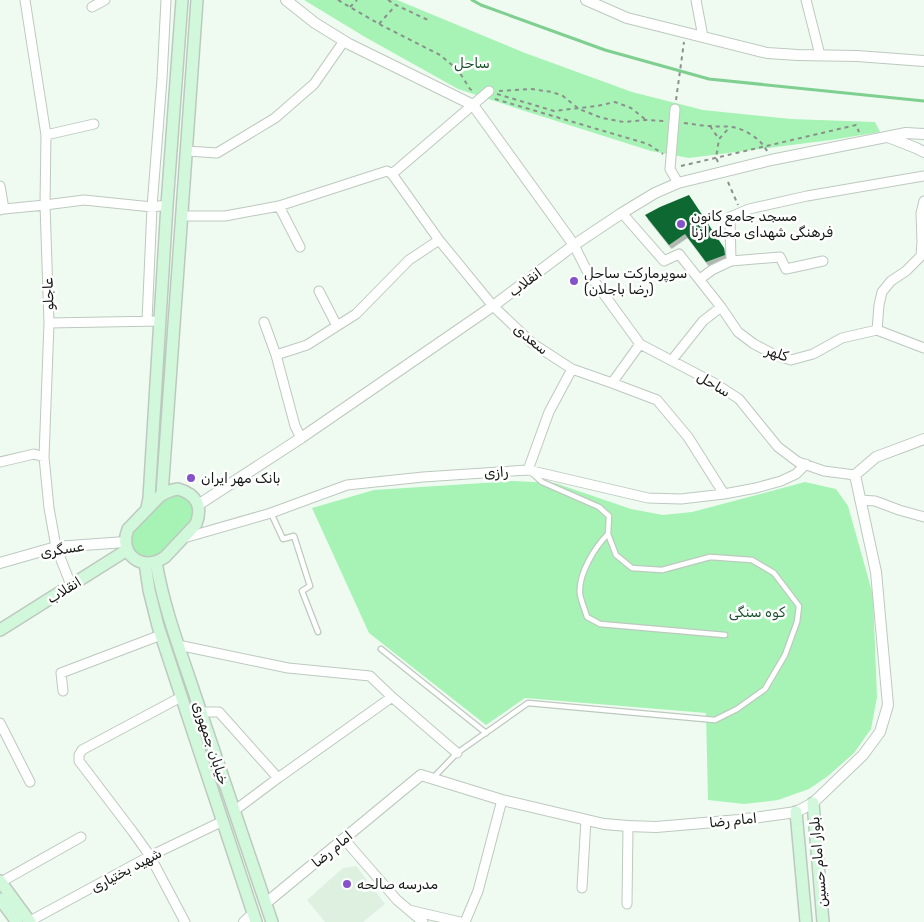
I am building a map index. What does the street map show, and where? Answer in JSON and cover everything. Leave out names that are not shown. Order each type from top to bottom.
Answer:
[{"type":"main road","points":[[147,508],[182,0]]},
{"type":"main road","points":[[162,494],[198,0]]},
{"type":"main road","points":[[167,205],[183,211]]},
{"type":"main road","points":[[171,490],[184,491],[195,499],[198,505],[199,518],[196,524],[164,557],[150,563],[134,559],[126,546],[128,529],[162,494],[171,490]]},
{"type":"main road","name":"انقلاب","points":[[0,630],[71,585],[126,546]]},
{"type":"main road","name":"خیابان جمهوری","points":[[150,563],[149,590],[161,635],[223,821],[251,919]]},
{"type":"main road","name":"خیابان جمهوری","points":[[150,563],[161,590],[272,922]]},
{"type":"main road","name":"بلوار امام حسین","points":[[813,803],[823,922]]},
{"type":"main road","name":"بلوار امام حسین","points":[[796,812],[806,922]]},
{"type":"main road","points":[[0,882],[30,922]]},
{"type":"main road","points":[[0,899],[17,922]]},
{"type":"main road","points":[[251,919],[266,904]]},
{"type":"street","name":"عاجلو","points":[[25,0],[46,135],[45,205],[49,323],[44,457],[49,508],[56,547],[71,585]]},
{"type":"street","points":[[92,6],[105,0]]},
{"type":"street","points":[[147,322],[152,207],[166,0]]},
{"type":"street","points":[[286,0],[315,23],[344,41],[473,105],[574,245]]},
{"type":"street","points":[[586,0],[627,18],[767,52],[924,61]]},
{"type":"street","points":[[696,0],[703,37]]},
{"type":"street","points":[[806,0],[820,55]]},
{"type":"street","points":[[187,151],[217,154],[275,118],[314,84],[344,41]]},
{"type":"street","points":[[183,211],[225,216],[279,206],[387,171],[392,174],[486,94]]},
{"type":"street","points":[[675,110],[670,165],[678,183]]},
{"type":"street","points":[[46,135],[94,124]]},
{"type":"street","name":"انقلاب","points":[[198,505],[301,438],[493,306],[574,245],[655,193],[678,183],[771,160],[906,133],[924,134]]},
{"type":"street","points":[[887,137],[924,152]]},
{"type":"street","name":"سعدی","points":[[392,174],[439,240],[493,306],[532,343],[572,369],[657,400],[688,437],[724,494]]},
{"type":"street","points":[[731,261],[730,216],[748,209],[807,196],[924,176]]},
{"type":"street","points":[[0,186],[2,210],[84,200],[152,207],[167,205]]},
{"type":"street","points":[[924,201],[921,213],[921,256],[906,271],[891,281],[882,292],[877,330],[924,348]]},
{"type":"street","points":[[279,206],[300,247]]},
{"type":"street","name":"کلهر","points":[[622,213],[664,261],[679,254],[700,279],[738,332],[754,344],[775,355],[792,360],[814,354],[842,338],[877,330]]},
{"type":"street","points":[[276,355],[307,345],[356,314],[409,260],[439,240]]},
{"type":"street","name":"ساحل","points":[[574,245],[587,271],[640,344],[716,384],[739,400],[778,447],[798,462],[824,471],[855,475]]},
{"type":"street","points":[[700,279],[712,270],[731,261],[780,256],[786,269],[823,261]]},
{"type":"street","points":[[319,291],[337,326]]},
{"type":"street","points":[[672,360],[703,321],[721,307]]},
{"type":"street","points":[[49,323],[160,321]]},
{"type":"street","points":[[264,322],[301,438]]},
{"type":"street","points":[[612,383],[640,344]]},
{"type":"street","points":[[528,470],[549,412],[572,369]]},
{"type":"street","points":[[855,475],[876,457],[924,440]]},
{"type":"street","points":[[0,462],[34,454],[44,457]]},
{"type":"street","name":"رازی","points":[[184,538],[271,513],[347,485],[423,477],[528,470],[648,498],[681,498],[724,494],[756,488],[781,481],[796,474],[806,464]]},
{"type":"street","name":"امام رضا","points":[[266,904],[421,775],[502,800],[586,820],[604,824],[656,828],[796,812],[813,803],[863,755],[880,732],[888,705],[876,572],[855,475]]},
{"type":"street","points":[[860,500],[875,500],[899,510],[924,517]]},
{"type":"street","name":"عسگری","points":[[0,562],[56,547],[126,546]]},
{"type":"street","points":[[63,692],[61,673],[161,635]]},
{"type":"street","points":[[178,645],[288,668],[370,676],[392,698],[457,753]]},
{"type":"street","points":[[181,697],[82,750],[79,755],[79,761],[150,856],[185,922]]},
{"type":"street","points":[[234,811],[392,698]]},
{"type":"street","points":[[201,712],[219,712],[278,778]]},
{"type":"street","points":[[0,723],[30,782]]},
{"type":"street","points":[[465,922],[478,891],[502,800]]},
{"type":"street","points":[[582,888],[586,820]]},
{"type":"street","name":"شهید بختیاری","points":[[30,922],[150,856],[223,821]]},
{"type":"street","points":[[627,904],[628,826]]},
{"type":"street","points":[[0,882],[82,837]]},
{"type":"street","points":[[344,838],[397,900],[423,922]]},
{"type":"street","points":[[406,909],[460,922]]},
{"type":"lane","points":[[432,779],[457,753],[528,703],[715,720],[738,709],[765,689],[785,655],[797,622],[799,606],[774,573],[752,560],[710,557],[662,570],[632,568],[616,555],[608,534],[609,516],[599,507],[542,482],[528,470]]},
{"type":"lane","points":[[271,513],[283,539],[294,536],[310,586],[302,590],[318,632]]},
{"type":"lane","points":[[608,534],[599,543],[581,576],[580,594],[587,617],[600,624],[725,635]]},
{"type":"lane","points":[[381,650],[486,733]]},
{"type":"path","points":[[338,0],[378,24],[440,55],[458,70],[470,90],[554,112],[616,102],[631,108],[646,120]]},
{"type":"path","points":[[350,8],[357,0]]},
{"type":"path","points":[[388,0],[430,21]]},
{"type":"path","points":[[378,24],[396,5]]},
{"type":"path","points":[[675,110],[683,47]]},
{"type":"path","points":[[486,94],[531,89],[552,92],[563,96],[580,109],[602,118],[624,122],[646,120],[730,127],[754,136],[765,146],[771,160]]},
{"type":"path","points":[[486,94],[648,144],[670,165],[856,125],[862,142]]},
{"type":"path","points":[[710,126],[719,139]]},
{"type":"shaded area","name":"مدرسه صالحه","points":[[356,866],[385,904],[363,922],[325,922],[307,900],[343,868]]},
{"type":"green space","name":"ساحل","points":[[304,0],[397,0],[525,53],[632,92],[703,110],[791,119],[875,122],[880,132],[689,158],[651,151],[458,89],[365,37]]},
{"type":"green space","name":"کوه سنگی","points":[[513,481],[555,483],[631,509],[663,515],[692,512],[805,482],[836,489],[848,506],[873,595],[877,697],[871,729],[854,753],[828,776],[809,789],[778,800],[744,804],[708,800],[706,713],[525,698],[486,725],[369,633],[312,508],[374,490]]},
{"type":"green space","points":[[172,495],[181,496],[188,500],[193,511],[191,520],[157,556],[152,558],[138,555],[132,546],[133,531],[163,500]]},
{"type":"building","name":"مسجد جامع کانون فرهنگی شهدای محله ازنا","points":[[689,195],[724,248],[725,255],[706,262],[685,234],[669,245],[645,215]]},
{"type":"waterway","points":[[472,0],[481,5],[605,50],[709,79],[924,101]]},
{"type":"place","name":"مسجد جامع کانون فرهنگی شهدای محله ازنا","points":[[681,224]]},
{"type":"place","name":"سوپرمارکت ساحل (رضا باجلان)","points":[[574,281]]},
{"type":"place","name":"بانک مهر ایران","points":[[191,478]]},
{"type":"place","name":"مدرسه صالحه","points":[[347,884]]}]
